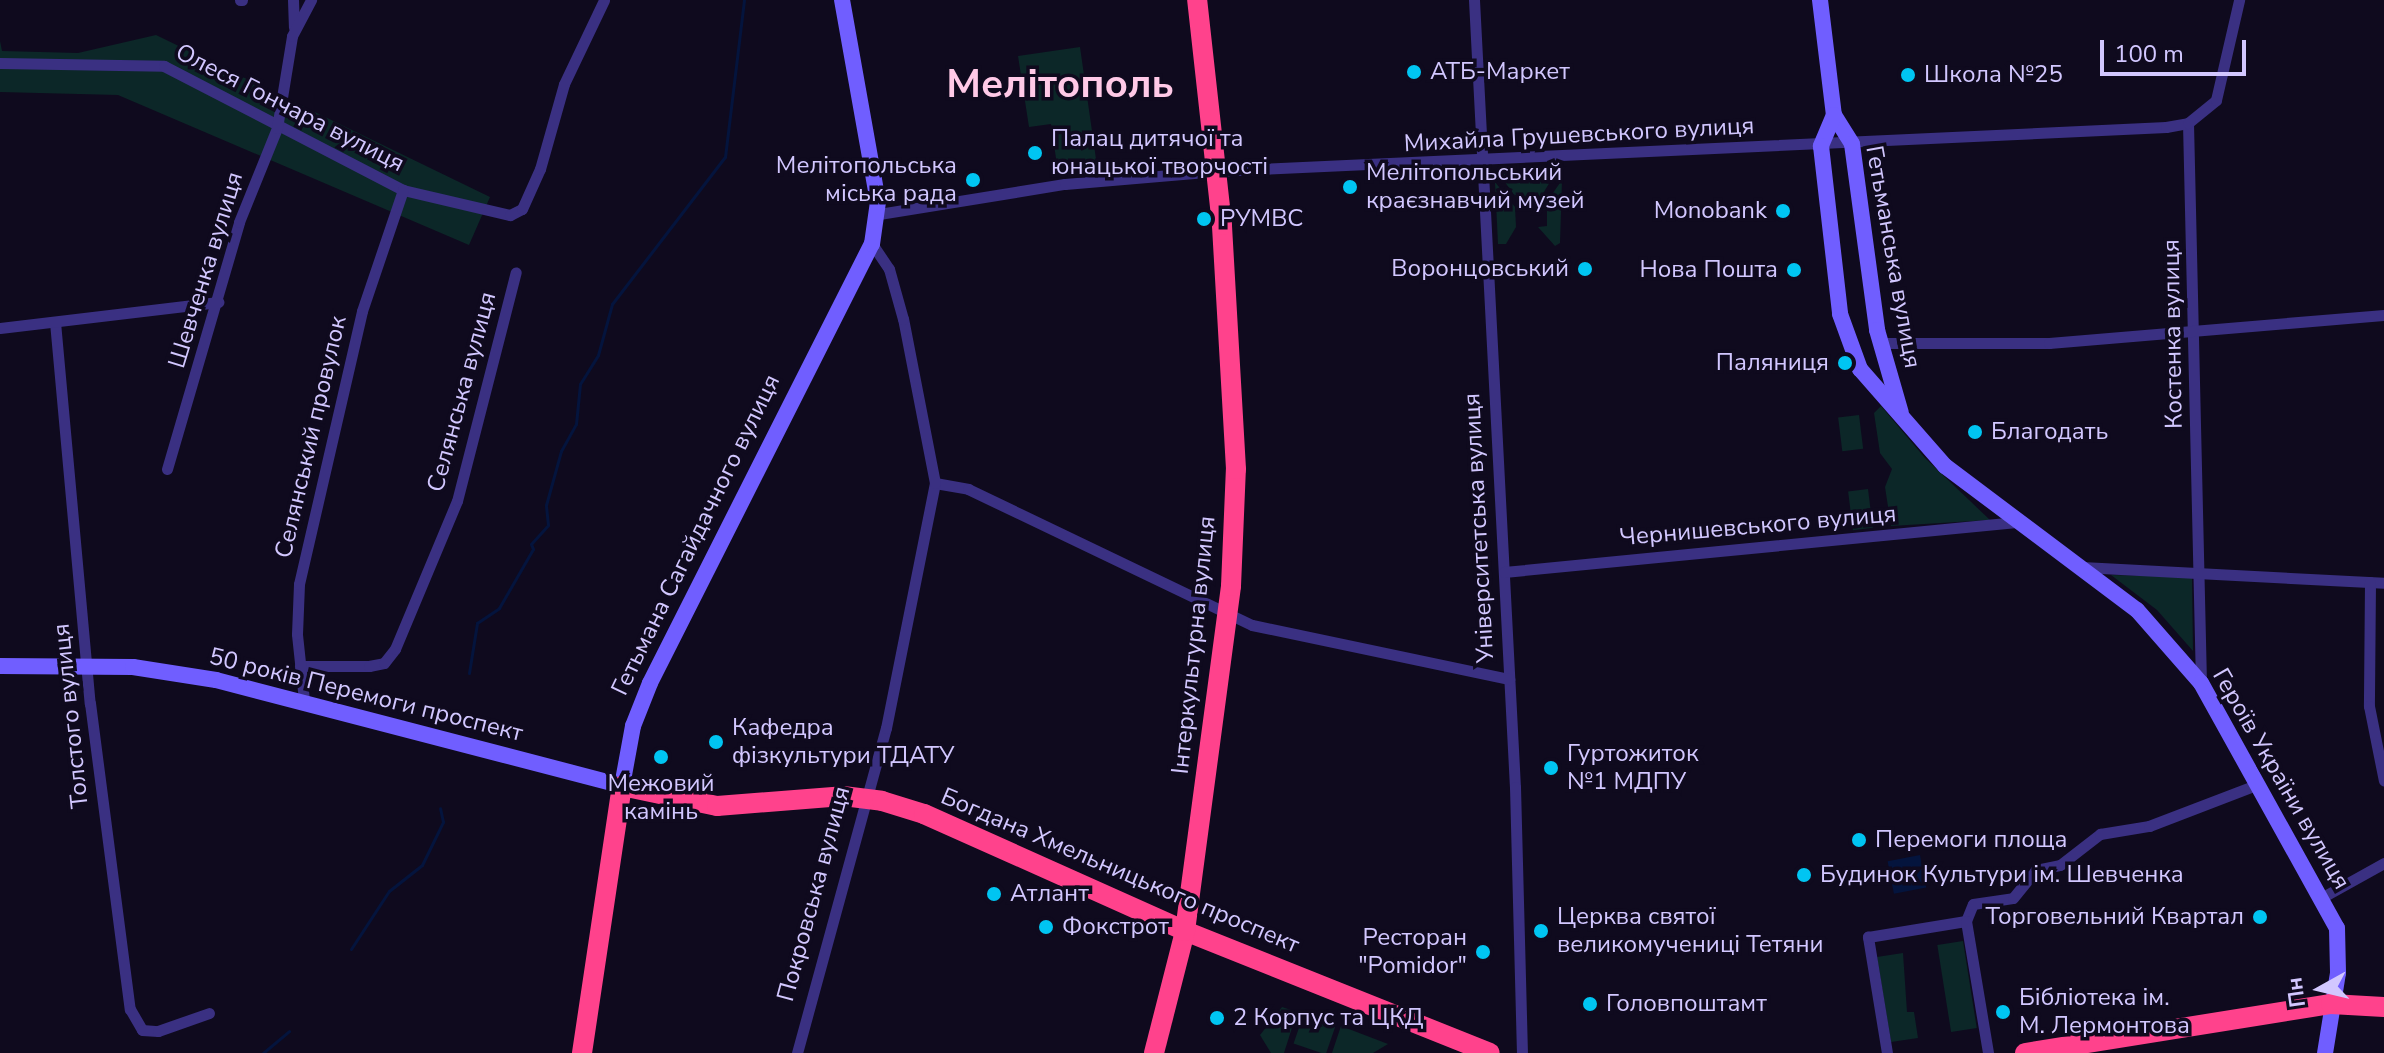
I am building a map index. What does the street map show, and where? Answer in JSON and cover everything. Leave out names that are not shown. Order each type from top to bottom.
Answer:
[{"type":"highway","name":"Інтеркультурна вулиця","points":[[1154,1053],[1185,931],[1224,614],[1231,586],[1236,469],[1217,171],[1197,0]]},
{"type":"highway","name":"Богдана Хмельницького проспект","points":[[622,786],[717,806],[863,797],[924,814],[1185,931],[1490,1053]]},
{"type":"highway","name":"Гетьмана Сагайдачного вулиця","points":[[582,1053],[622,786]]},
{"type":"highway","points":[[2025,1053],[2331,1004],[2384,1007]]},
{"type":"main road","points":[[842,0],[879,214],[872,244]]},
{"type":"main road","name":"Гетьманська вулиця","points":[[1820,0],[1834,115],[1852,144],[1878,336],[1902,418]]},
{"type":"main road","name":"Гетьманська вулиця","points":[[1834,115],[1821,146],[1846,334],[1860,369],[1902,418]]},
{"type":"main road","name":"Гетьмана Сагайдачного вулиця","points":[[622,786],[633,726],[650,683],[872,244]]},
{"type":"main road","points":[[1846,334],[1878,336]]},
{"type":"main road","name":"Героїв України вулиця","points":[[1902,418],[1945,466],[2137,610],[2201,683],[2321,898],[2339,944],[2325,1053]]},
{"type":"main road","name":"50 років Перемоги проспект","points":[[0,666],[133,667],[304,700],[622,786]]},
{"type":"street","name":"Шевченка вулиця","points":[[167,469],[239,222],[277,128],[292,36],[293,0]]},
{"type":"street","name":"Шевченка вулиця","points":[[292,36],[311,0]]},
{"type":"street","name":"Олеся Гончара вулиця","points":[[0,63],[164,66],[277,128],[403,190],[510,215],[522,209],[540,169],[564,84],[604,0]]},
{"type":"street","name":"Університетська вулиця","points":[[1474,0],[1509,679],[1522,1053]]},
{"type":"street","points":[[2188,123],[2216,100],[2239,0]]},
{"type":"street","name":"Михайла Грушевського вулиця","points":[[879,214],[1065,184],[1217,171],[1821,146],[2188,123]]},
{"type":"street","name":"Костенка вулиця","points":[[2188,123],[2196,330],[2201,683]]},
{"type":"street","name":"Селянський провулок","points":[[304,700],[300,666],[299,584],[362,311],[403,190]]},
{"type":"street","name":"Покровська вулиця","points":[[797,1053],[863,797],[886,728],[935,483],[906,331],[889,269],[872,244]]},
{"type":"street","name":"Селянська вулиця","points":[[300,666],[369,666],[384,663],[395,649],[457,501],[516,272]]},
{"type":"street","points":[[0,328],[218,302]]},
{"type":"street","points":[[1878,336],[2049,343],[2384,315]]},
{"type":"street","name":"Толстого вулиця","points":[[55,322],[87,667],[133,1022],[142,1030],[158,1031],[209,1013]]},
{"type":"street","points":[[935,483],[968,489],[1224,614],[1509,679]]},
{"type":"street","name":"Чернишевського вулиця","points":[[1504,572],[2017,522]]},
{"type":"street","points":[[2082,567],[2384,583]]},
{"type":"street","points":[[2370,582],[2369,706],[2384,781]]},
{"type":"street","points":[[1988,1053],[1966,921],[1973,904],[2013,898],[2036,870],[2060,865],[2100,834],[2149,826],[2256,785]]},
{"type":"street","points":[[2321,898],[2384,863]]},
{"type":"street","points":[[1887,1053],[1868,937],[1966,921]]},
{"type":"green space","points":[[156,35],[490,197],[469,245],[118,95],[0,92],[0,41],[2,51],[78,53]]},
{"type":"green space","points":[[1080,47],[1097,166],[1058,172],[1051,124],[1029,127],[1018,56]]},
{"type":"green space","points":[[1556,172],[1536,205],[1520,203],[1499,174]]},
{"type":"green space","points":[[1562,180],[1560,243],[1555,246],[1538,227],[1547,226],[1547,210],[1541,210]]},
{"type":"green space","points":[[1495,182],[1515,207],[1516,227],[1506,244],[1498,244]]},
{"type":"green space","points":[[1881,406],[1925,458],[1990,520],[1891,526],[1885,487],[1892,469],[1880,453],[1874,413]]},
{"type":"green space","points":[[1859,415],[1863,449],[1842,451],[1838,418]]},
{"type":"green space","points":[[1868,489],[1873,528],[1853,530],[1848,491]]},
{"type":"green space","points":[[2111,575],[2192,577],[2193,651],[2157,610]]},
{"type":"green space","points":[[1963,941],[1977,1028],[1951,1032],[1937,945]]},
{"type":"green space","points":[[1903,953],[1907,1012],[1914,1012],[1918,1038],[1891,1042],[1877,957]]},
{"type":"green space","points":[[1282,1007],[1297,1012],[1284,1053],[1271,1053],[1260,1035]]},
{"type":"green space","points":[[1303,1016],[1335,1027],[1326,1053],[1294,1043]]},
{"type":"green space","points":[[1341,1026],[1388,1044],[1373,1053],[1332,1053]]},
{"type":"water","points":[[1920,855],[1926,887],[1894,894],[1888,861]]},
{"type":"waterway","points":[[469,673],[477,623],[499,608],[533,549],[531,544],[548,525],[546,505],[561,451],[576,424],[580,384],[598,355],[612,304],[725,157],[744,0]]},
{"type":"waterway","points":[[351,949],[389,891],[422,865],[443,822],[440,808]]},
{"type":"waterway","points":[[263,1053],[289,1031]]},
{"type":"place","name":"АТБ-Маркет","points":[[1414,72]]},
{"type":"place","name":"Школа №25","points":[[1908,75]]},
{"type":"place","name":"Палац дитячої та юнацької творчості","points":[[1035,153]]},
{"type":"place","name":"Мелітопольська міська рада","points":[[973,180]]},
{"type":"place","name":"Мелітопольський краєзнавчий музей","points":[[1350,187]]},
{"type":"place","name":"Monobank","points":[[1783,211]]},
{"type":"place","name":"РУМВC","points":[[1204,219]]},
{"type":"place","name":"Воронцовський","points":[[1585,269]]},
{"type":"place","name":"Нова Пошта","points":[[1794,270]]},
{"type":"place","name":"Паляниця","points":[[1845,363]]},
{"type":"place","name":"Благодать","points":[[1975,432]]},
{"type":"place","name":"Кафедра фізкультури ТДАТУ","points":[[716,742]]},
{"type":"place","name":"Межовий камінь","points":[[661,757]]},
{"type":"place","name":"Гуртожиток №1 МДПУ","points":[[1551,768]]},
{"type":"place","name":"Перемоги площа","points":[[1859,840]]},
{"type":"place","name":"Будинок Культури ім. Шевченка","points":[[1804,875]]},
{"type":"place","name":"Атлант","points":[[994,894]]},
{"type":"place","name":"Торговельний Квартал","points":[[2260,917]]},
{"type":"place","name":"Фокстрот","points":[[1046,927]]},
{"type":"place","name":"Церква святої великомучениці Тетяни","points":[[1541,931]]},
{"type":"place","name":"Ресторан \"Pomidor\"","points":[[1483,952]]},
{"type":"place","name":"Головпоштамт","points":[[1590,1004]]},
{"type":"place","name":"Бібліотека ім. М. Лермонтова","points":[[2003,1012]]},
{"type":"place","name":"2 Корпус та ЦКД","points":[[1217,1018]]},
{"type":"district","name":"Мелітополь","points":[[1060,84]]}]
